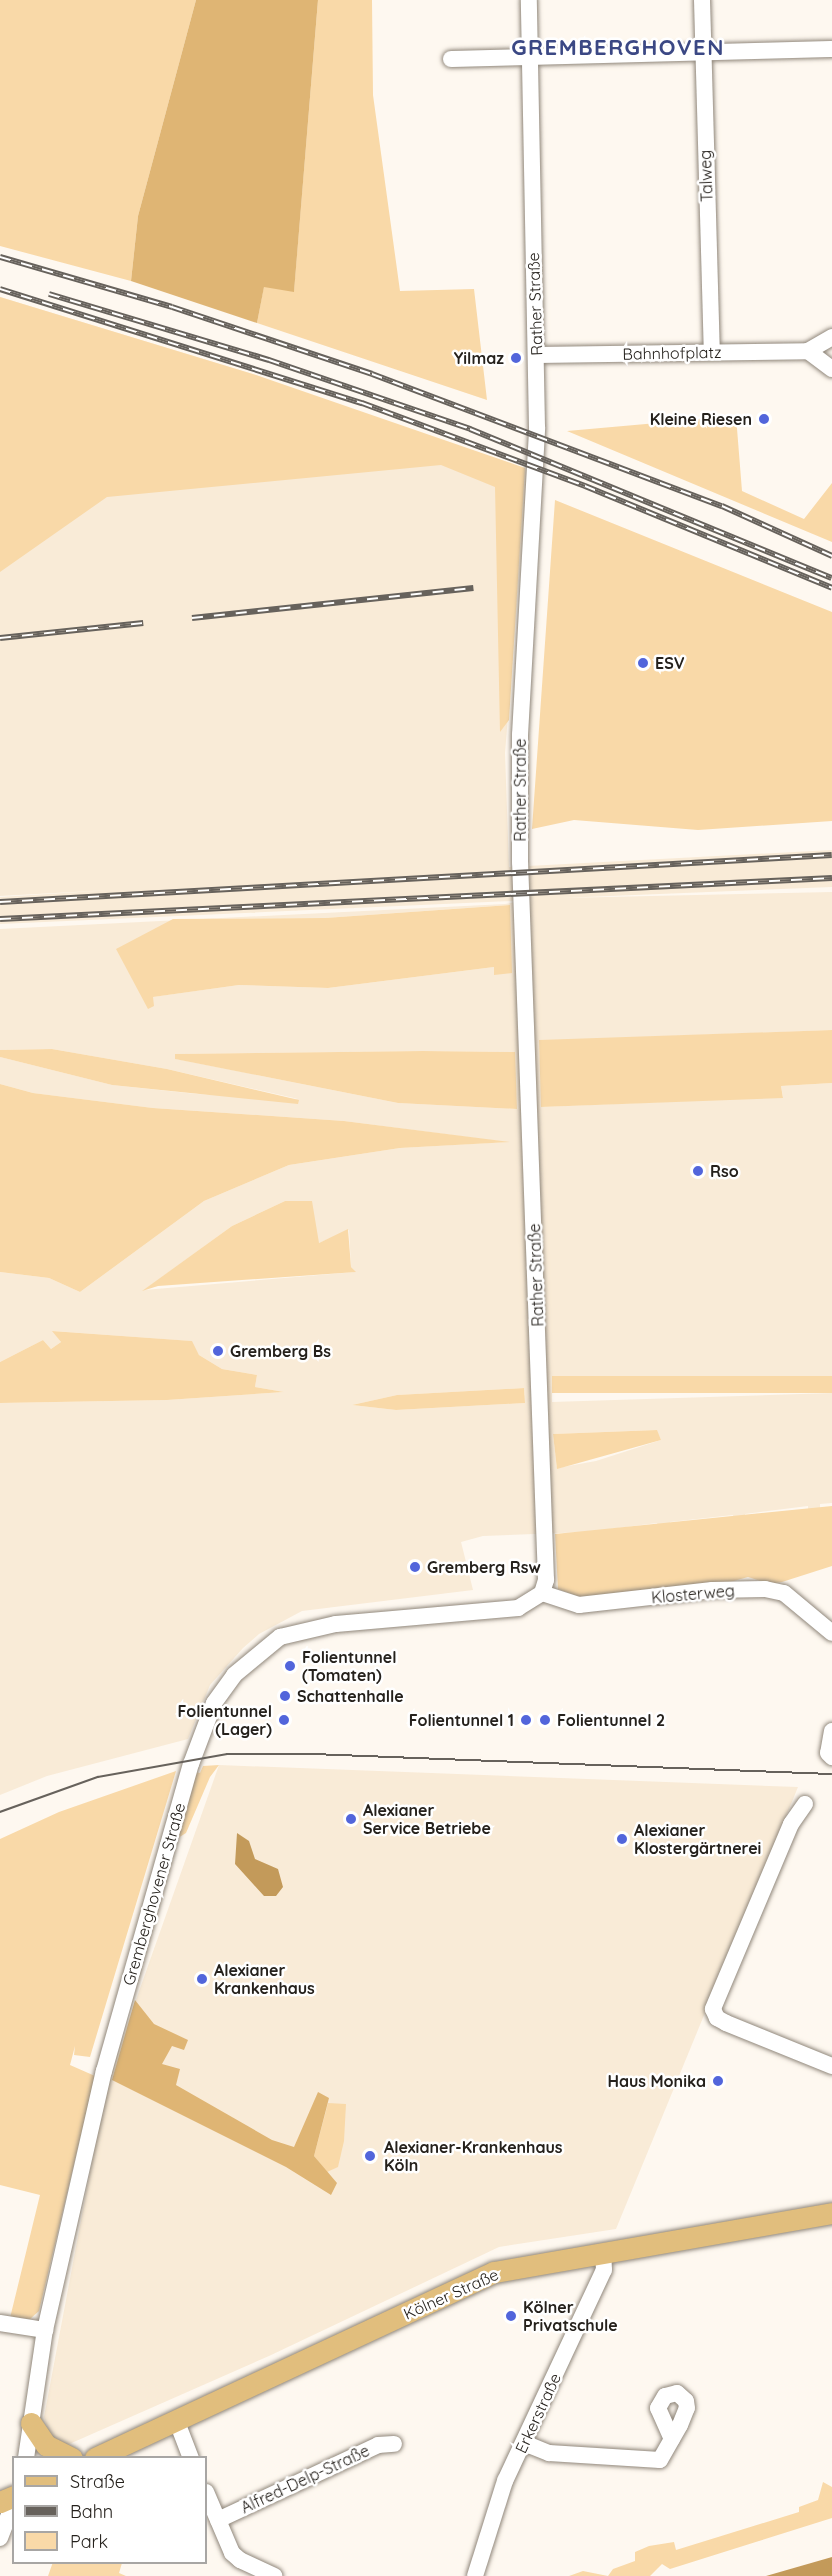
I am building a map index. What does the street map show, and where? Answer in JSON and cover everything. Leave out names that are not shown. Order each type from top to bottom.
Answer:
[{"type":"main road","name":"Kölner Straße","points":[[97,2456],[177,2422],[494,2272],[832,2213]]},
{"type":"main road","points":[[30,2423],[46,2445],[70,2456]]},
{"type":"street","name":"Rather Straße","points":[[529,0],[537,355],[533,551],[520,735],[520,862],[544,1587]]},
{"type":"street","name":"Talweg","points":[[702,0],[712,352]]},
{"type":"street","points":[[451,59],[832,49]]},
{"type":"street","points":[[832,337],[808,351],[832,369]]},
{"type":"street","name":"Bahnhofplatz","points":[[537,355],[808,351]]},
{"type":"street","name":"Klosterweg","points":[[544,1587],[579,1605],[712,1590],[765,1589],[784,1593],[832,1633]]},
{"type":"street","name":"Gremberghovener Straße","points":[[26,2456],[45,2330],[104,2071],[195,1751],[223,1688],[266,1646],[302,1630],[501,1611],[532,1603],[544,1587]]},
{"type":"street","points":[[830,1755],[832,1731]]},
{"type":"street","points":[[805,1804],[791,1824],[715,2001],[714,2014],[726,2023],[832,2066]]},
{"type":"street","name":"Erkerstraße","points":[[475,2576],[505,2481],[604,2270],[603,2253]]},
{"type":"street","points":[[0,2323],[45,2330]]},
{"type":"street","points":[[177,2422],[191,2456]]},
{"type":"street","points":[[524,2443],[549,2453],[660,2460],[672,2439]]},
{"type":"street","name":"Alfred-Delp-Straße","points":[[218,2520],[378,2445],[394,2444]]},
{"type":"street","points":[[207,2494],[240,2560],[275,2576]]},
{"type":"street","points":[[0,2538],[12,2507]]},
{"type":"shaded area","points":[[196,0],[318,0],[294,292],[264,287],[257,323],[131,281],[138,216]]},
{"type":"shaded area","points":[[0,297],[256,375],[506,472],[528,469],[505,753],[509,867],[832,850],[832,887],[561,898],[832,892],[832,1030],[539,1041],[542,1107],[783,1097],[781,1086],[832,1083],[832,1376],[552,1387],[552,1402],[832,1393],[832,1503],[820,1504],[820,1509],[808,1510],[808,1506],[745,1514],[745,1518],[734,1519],[733,1515],[670,1522],[670,1526],[659,1528],[657,1523],[586,1532],[483,1536],[461,1542],[473,1590],[302,1611],[259,1634],[243,1648],[210,1685],[188,1739],[47,1776],[0,1795],[0,1403],[167,1400],[284,1392],[255,1387],[257,1375],[222,1369],[199,1355],[191,1341],[53,1331],[61,1342],[51,1349],[43,1340],[0,1362],[0,1272],[49,1278],[80,1292],[204,1201],[289,1165],[400,1148],[506,1142],[344,1121],[153,1108],[33,1093],[0,1084],[0,1057],[112,1085],[197,1094],[298,1099],[167,1069],[52,1049],[0,1050],[0,929],[173,920],[152,997],[239,985],[328,988],[494,967],[494,974],[509,905],[325,918],[206,919],[505,904],[532,900],[0,924],[0,897],[111,890],[0,896]],"holes":[[[514,1052],[517,1109],[398,1103],[176,1059],[175,1054]],[[285,1201],[319,1243],[349,1230],[351,1267],[355,1272],[144,1290],[232,1226]],[[524,1388],[525,1403],[396,1410],[352,1405],[397,1395]],[[656,1430],[661,1440],[596,1461],[557,1468],[553,1434]]]},
{"type":"shaded area","name":"Alexianer-Krankenhaus Köln","points":[[219,1765],[798,1787],[616,2229],[499,2247],[269,2356],[67,2445],[51,2438],[44,2417],[107,2082]]},
{"type":"shaded area","points":[[237,1833],[249,1841],[255,1859],[278,1869],[283,1887],[276,1896],[264,1896],[235,1864]]},
{"type":"shaded area","points":[[135,2000],[154,2024],[188,2040],[184,2050],[172,2046],[162,2064],[180,2069],[176,2085],[272,2140],[294,2147],[318,2092],[329,2098],[314,2156],[337,2183],[331,2195],[286,2167],[112,2080]]},
{"type":"shaded area","points":[[832,2557],[832,2576],[766,2576]]},
{"type":"green space","points":[[0,0],[196,0],[138,216],[131,281],[0,246]]},
{"type":"green space","points":[[318,0],[372,0],[373,95],[400,291],[474,289],[487,400],[257,323],[264,286],[294,291]]},
{"type":"green space","points":[[0,297],[256,375],[525,468],[509,720],[500,732],[495,487],[441,465],[107,497],[0,572]]},
{"type":"green space","points":[[736,416],[742,491],[804,519],[832,483],[832,542],[567,431]]},
{"type":"green space","points":[[555,500],[832,612],[832,821],[698,830],[574,820],[532,829]]},
{"type":"green space","points":[[510,905],[512,973],[494,975],[494,967],[328,988],[239,985],[153,997],[154,1006],[148,1009],[116,949],[173,919],[325,918]]},
{"type":"green space","points":[[832,1030],[832,1083],[781,1086],[783,1098],[541,1107],[539,1040]]},
{"type":"green space","points":[[52,1049],[167,1069],[299,1100],[298,1104],[112,1085],[0,1057],[0,1050]]},
{"type":"green space","points":[[515,1052],[517,1109],[398,1103],[175,1059],[175,1054]]},
{"type":"green space","points":[[0,1084],[33,1093],[153,1108],[344,1121],[510,1142],[400,1148],[289,1165],[204,1201],[80,1292],[49,1278],[0,1272]]},
{"type":"green space","points":[[285,1201],[312,1201],[319,1243],[348,1229],[351,1267],[356,1272],[158,1286],[142,1291],[232,1226]]},
{"type":"green space","points":[[52,1331],[192,1341],[199,1355],[222,1369],[257,1375],[255,1387],[284,1392],[167,1400],[0,1403],[0,1362],[43,1340],[51,1349],[61,1342]]},
{"type":"green space","points":[[552,1376],[832,1376],[832,1393],[552,1393]]},
{"type":"green space","points":[[524,1388],[525,1403],[396,1410],[352,1405],[397,1395]]},
{"type":"green space","points":[[657,1430],[661,1440],[557,1469],[553,1434]]},
{"type":"green space","points":[[832,1506],[832,1566],[782,1582],[770,1584],[748,1577],[723,1584],[585,1599],[558,1589],[555,1534]]},
{"type":"green space","points":[[219,1765],[210,1777],[186,1833],[178,1838],[195,1772],[200,1773],[203,1766]]},
{"type":"green space","points":[[176,1771],[90,2057],[74,2055],[75,2046],[70,2065],[95,2076],[39,2311],[30,2319],[10,2318],[40,2195],[0,2185],[0,1839],[59,1812]]},
{"type":"green space","points":[[328,2103],[346,2104],[344,2141],[338,2167],[327,2172],[314,2156]]},
{"type":"green space","points":[[823,2482],[832,2487],[832,2518],[670,2569],[662,2564],[650,2576],[608,2576],[613,2569],[635,2561],[635,2552],[649,2546],[674,2542],[676,2550],[799,2512],[799,2507],[818,2500]]},
{"type":"green space","points":[[52,2564],[122,2564],[119,2573],[126,2576],[48,2576]]},
{"type":"green space","points":[[583,2571],[608,2576],[569,2576]]},
{"type":"tram line","points":[[0,1812],[98,1777],[227,1754],[313,1754],[832,1774]]},
{"type":"railway","points":[[0,257],[172,307],[372,374],[722,506],[832,556]]},
{"type":"railway","points":[[0,289],[362,403],[585,486],[832,588]]},
{"type":"railway","points":[[49,294],[269,360],[470,429],[832,578]]},
{"type":"railway","points":[[192,618],[473,588]]},
{"type":"railway","points":[[0,638],[143,623]]},
{"type":"railway","points":[[0,902],[832,855]]},
{"type":"railway","points":[[0,919],[832,878]]},
{"type":"place","name":"Yilmaz","points":[[516,358]]},
{"type":"place","name":"Kleine Riesen","points":[[764,419]]},
{"type":"place","name":"ESV","points":[[643,663]]},
{"type":"place","name":"Rso","points":[[698,1171]]},
{"type":"place","name":"Gremberg Bs","points":[[218,1351]]},
{"type":"place","name":"Gremberg Rsw","points":[[415,1567]]},
{"type":"place","name":"Folientunnel (Tomaten)","points":[[290,1666]]},
{"type":"place","name":"Schattenhalle","points":[[285,1696]]},
{"type":"place","name":"Folientunnel (Lager)","points":[[284,1720]]},
{"type":"place","name":"Folientunnel 1","points":[[526,1720]]},
{"type":"place","name":"Folientunnel 2","points":[[545,1720]]},
{"type":"place","name":"Alexianer Service Betriebe","points":[[351,1819]]},
{"type":"place","name":"Alexianer Klostergärtnerei","points":[[622,1839]]},
{"type":"place","name":"Alexianer Krankenhaus","points":[[202,1979]]},
{"type":"place","name":"Haus Monika","points":[[718,2081]]},
{"type":"place","name":"Alexianer-Krankenhaus Köln","points":[[370,2156]]},
{"type":"place","name":"Kölner Privatschule","points":[[511,2316]]},
{"type":"district","name":"GREMBERGHOVEN","points":[[618,48]]}]
